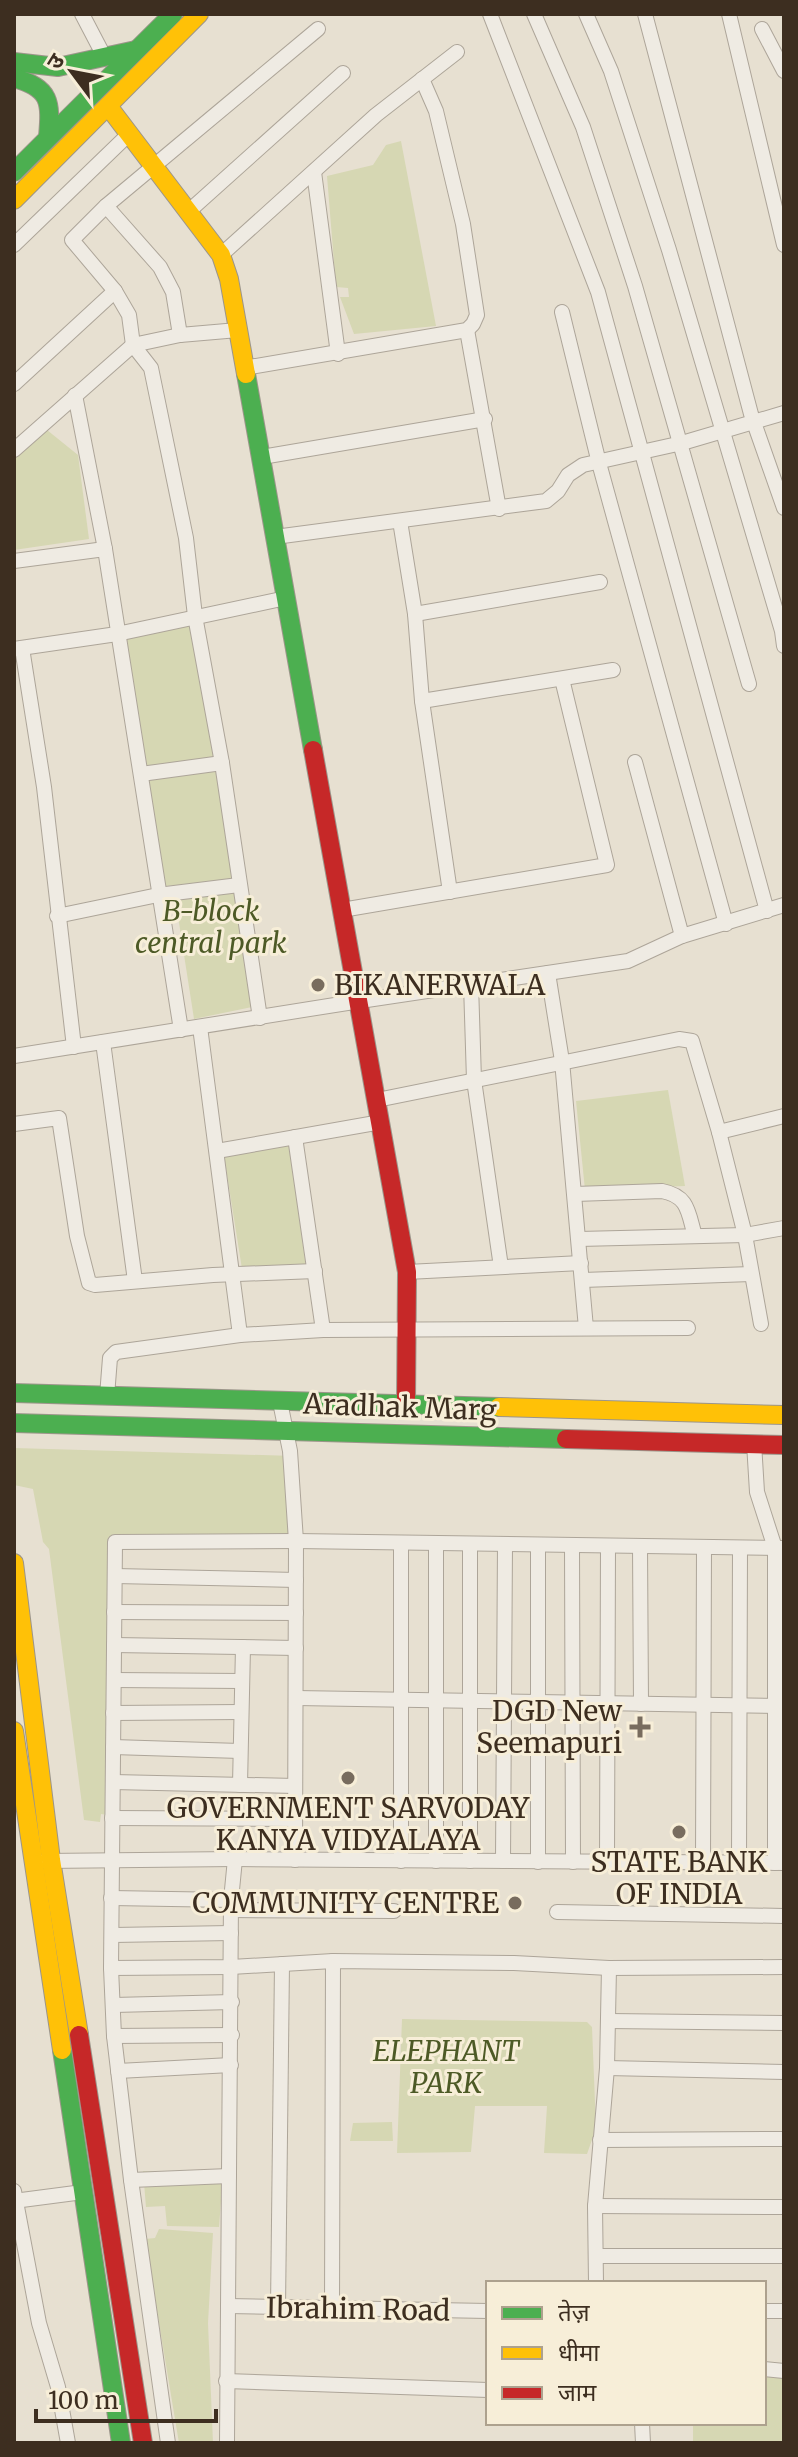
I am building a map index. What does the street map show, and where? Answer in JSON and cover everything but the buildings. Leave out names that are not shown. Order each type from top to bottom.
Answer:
[{"type":"main road","points":[[14,172],[173,14]]},
{"type":"main road","points":[[14,200],[199,14]]},
{"type":"main road","points":[[14,62],[58,67],[138,49]]},
{"type":"main road","points":[[14,78],[34,84],[47,96],[50,106],[48,137]]},
{"type":"main road","points":[[108,106],[221,255],[229,279],[407,1272],[406,1405]]},
{"type":"main road","name":"Aradhak Marg","points":[[14,1393],[783,1415]]},
{"type":"main road","points":[[782,1445],[783,1415]]},
{"type":"main road","name":"Aradhak Marg","points":[[14,1423],[782,1445]]},
{"type":"main road","points":[[14,1563],[41,1861],[83,2192],[121,2443]]},
{"type":"main road","points":[[14,1731],[41,1861],[143,2443]]},
{"type":"street","points":[[82,14],[105,58]]},
{"type":"street","points":[[490,14],[598,292],[767,911]]},
{"type":"street","points":[[534,14],[583,127],[635,286],[749,684]]},
{"type":"street","points":[[586,14],[611,71],[664,235],[784,646]]},
{"type":"street","points":[[645,14],[754,422],[784,508]]},
{"type":"street","points":[[729,14],[784,245]]},
{"type":"street","points":[[260,1018],[222,763],[195,616],[186,538],[151,368],[133,345],[129,315],[115,291],[72,240],[106,206],[318,29]]},
{"type":"street","points":[[762,29],[784,71]]},
{"type":"street","points":[[221,255],[376,115],[457,52]]},
{"type":"street","points":[[188,212],[343,73]]},
{"type":"street","points":[[244,368],[467,330],[473,324],[477,315],[463,224],[436,111],[422,79]]},
{"type":"street","points":[[14,245],[129,134]]},
{"type":"street","points":[[314,172],[338,354]]},
{"type":"street","points":[[106,206],[160,267],[173,292],[180,335]]},
{"type":"street","points":[[14,384],[115,291]]},
{"type":"street","points":[[562,312],[599,463],[726,924]]},
{"type":"street","points":[[14,450],[133,345],[180,335],[238,330]]},
{"type":"street","points":[[467,330],[499,509]]},
{"type":"street","points":[[75,395],[105,549],[181,1030]]},
{"type":"street","points":[[275,537],[546,501],[558,491],[574,469],[682,443],[784,413]]},
{"type":"street","points":[[262,457],[485,419]]},
{"type":"street","points":[[400,521],[415,614],[422,701],[450,892]]},
{"type":"street","points":[[14,561],[105,549]]},
{"type":"street","points":[[415,614],[600,582]]},
{"type":"street","points":[[74,1047],[44,787],[18,648],[117,634],[286,598]]},
{"type":"street","points":[[422,701],[613,670]]},
{"type":"street","points":[[342,910],[607,865],[562,679]]},
{"type":"street","points":[[635,762],[682,936]]},
{"type":"street","points":[[141,774],[222,763]]},
{"type":"street","points":[[57,916],[158,895],[239,885]]},
{"type":"street","points":[[14,1056],[628,961],[682,936],[784,905]]},
{"type":"street","points":[[548,973],[562,1061],[586,1328]]},
{"type":"street","points":[[471,984],[474,1080],[501,1267]]},
{"type":"street","points":[[200,1027],[240,1335]]},
{"type":"street","points":[[377,1100],[686,1038],[695,1047],[719,1132],[745,1235],[761,1324]]},
{"type":"street","points":[[103,1042],[135,1281]]},
{"type":"street","points":[[719,1132],[784,1116]]},
{"type":"street","points":[[14,1124],[59,1118],[87,1280],[95,1285],[315,1271]]},
{"type":"street","points":[[217,1151],[381,1122]]},
{"type":"street","points":[[295,1137],[323,1330]]},
{"type":"street","points":[[575,1194],[674,1193],[685,1203],[695,1236]]},
{"type":"street","points":[[579,1239],[745,1235],[784,1228]]},
{"type":"street","points":[[407,1272],[581,1263]]},
{"type":"street","points":[[583,1280],[751,1274]]},
{"type":"street","points":[[107,1396],[110,1358],[116,1352],[240,1335],[323,1330],[688,1328]]},
{"type":"street","points":[[280,1402],[286,1432],[296,1541],[295,1860]]},
{"type":"street","points":[[41,1861],[235,1859],[779,1863],[779,1548],[757,1492],[754,1443]]},
{"type":"street","points":[[168,2443],[114,2036],[111,1898],[115,1542],[296,1541],[779,1548]]},
{"type":"street","points":[[401,1543],[401,1861]]},
{"type":"street","points":[[436,1543],[436,1861]]},
{"type":"street","points":[[470,1544],[470,1861]]},
{"type":"street","points":[[503,1861],[505,1544]]},
{"type":"street","points":[[538,1545],[538,1862]]},
{"type":"street","points":[[572,1545],[573,1862]]},
{"type":"street","points":[[607,1862],[608,1546]]},
{"type":"street","points":[[640,1546],[641,1704]]},
{"type":"street","points":[[703,1863],[704,1547]]},
{"type":"street","points":[[739,1863],[740,1548]]},
{"type":"street","points":[[115,1576],[296,1580]]},
{"type":"street","points":[[114,1612],[296,1613]]},
{"type":"street","points":[[114,1645],[296,1648]]},
{"type":"street","points":[[240,1785],[243,1647]]},
{"type":"street","points":[[114,1680],[241,1681]]},
{"type":"street","points":[[296,1698],[779,1706]]},
{"type":"street","points":[[113,1713],[241,1712]]},
{"type":"street","points":[[113,1747],[240,1751]]},
{"type":"street","points":[[113,1782],[295,1786]]},
{"type":"street","points":[[112,1818],[295,1819]]},
{"type":"street","points":[[227,2443],[231,1905],[235,1859]]},
{"type":"street","points":[[111,1898],[394,1911]]},
{"type":"street","points":[[557,1912],[702,1912],[784,1916]]},
{"type":"street","points":[[113,1935],[231,1933]]},
{"type":"street","points":[[111,1968],[231,1967],[333,1961],[514,1963],[609,1968],[784,1967]]},
{"type":"street","points":[[332,2310],[333,1961]]},
{"type":"street","points":[[278,2308],[282,1964]]},
{"type":"street","points":[[596,2281],[595,2206],[607,2068],[609,1968]]},
{"type":"street","points":[[114,2005],[232,2002]]},
{"type":"street","points":[[609,2021],[784,2023]]},
{"type":"street","points":[[114,2036],[232,2035]]},
{"type":"street","points":[[118,2071],[231,2065]]},
{"type":"street","points":[[607,2068],[784,2072]]},
{"type":"street","points":[[600,2140],[784,2139]]},
{"type":"street","points":[[131,2180],[229,2176]]},
{"type":"street","points":[[68,2443],[58,2387],[39,2323],[15,2198],[83,2192]]},
{"type":"street","points":[[595,2206],[784,2207]]},
{"type":"street","points":[[596,2256],[784,2256]]},
{"type":"street","name":"Ibrahim Road","points":[[228,2306],[486,2311]]},
{"type":"street","points":[[226,2381],[486,2390]]},
{"type":"green space","points":[[401,141],[436,326],[354,334],[340,297],[349,297],[348,288],[336,287],[327,176],[373,165],[386,145]]},
{"type":"green space","points":[[47,430],[78,455],[89,539],[14,550],[14,459]]},
{"type":"green space","points":[[193,619],[217,760],[144,771],[120,636]]},
{"type":"green space","points":[[218,769],[235,881],[165,886],[147,777]]},
{"type":"green space","name":"B-block central park","points":[[236,890],[252,1007],[194,1019],[175,897]]},
{"type":"green space","points":[[668,1090],[685,1186],[585,1190],[576,1101]]},
{"type":"green space","points":[[289,1144],[306,1267],[242,1269],[224,1156]]},
{"type":"green space","points":[[14,1448],[294,1456],[292,1538],[115,1538],[108,1815],[101,1814],[100,1822],[84,1820],[49,1549],[43,1542],[33,1489],[14,1485]]},
{"type":"green space","name":"ELEPHANT PARK","points":[[402,2019],[587,2022],[592,2027],[596,2128],[587,2154],[544,2153],[547,2106],[475,2106],[471,2152],[397,2153]]},
{"type":"green space","points":[[392,2122],[393,2141],[350,2141],[353,2123]]},
{"type":"green space","points":[[143,2171],[223,2175],[219,2227],[167,2226],[165,2206],[146,2207]]},
{"type":"green space","points":[[159,2229],[213,2233],[208,2323],[213,2443],[179,2443],[145,2239],[155,2238]]},
{"type":"green space","points":[[766,2376],[784,2376],[784,2443],[693,2443],[693,2425],[766,2425]]},
{"type":"traffic: fast","points":[[14,172],[173,14]]},
{"type":"traffic: fast","points":[[14,62],[58,67],[136,50]]},
{"type":"traffic: fast","points":[[14,78],[35,87],[46,98],[48,137]]},
{"type":"traffic: fast","points":[[246,374],[313,750]]},
{"type":"traffic: fast","points":[[14,1393],[499,1407]]},
{"type":"traffic: fast","points":[[14,1423],[566,1439]]},
{"type":"traffic: fast","points":[[62,2050],[121,2443]]},
{"type":"traffic: slow","points":[[14,200],[199,14]]},
{"type":"traffic: slow","points":[[108,106],[221,255],[229,279],[246,374]]},
{"type":"traffic: slow","points":[[499,1407],[784,1415]]},
{"type":"traffic: slow","points":[[14,1563],[51,1860],[79,2035]]},
{"type":"traffic: slow","points":[[14,1731],[62,2050]]},
{"type":"traffic: jam","points":[[313,750],[407,1272],[406,1405]]},
{"type":"traffic: jam","points":[[566,1439],[784,1445]]},
{"type":"traffic: jam","points":[[79,2035],[143,2443]]},
{"type":"place","name":"BIKANERWALA","points":[[318,985]]},
{"type":"place","name":"DGD New Seemapuri","points":[[640,1727]]},
{"type":"place","name":"GOVERNMENT SARVODAY KANYA VIDYALAYA","points":[[348,1778]]},
{"type":"place","name":"STATE BANK OF INDIA","points":[[679,1832]]},
{"type":"place","name":"COMMUNITY CENTRE","points":[[515,1903]]}]
